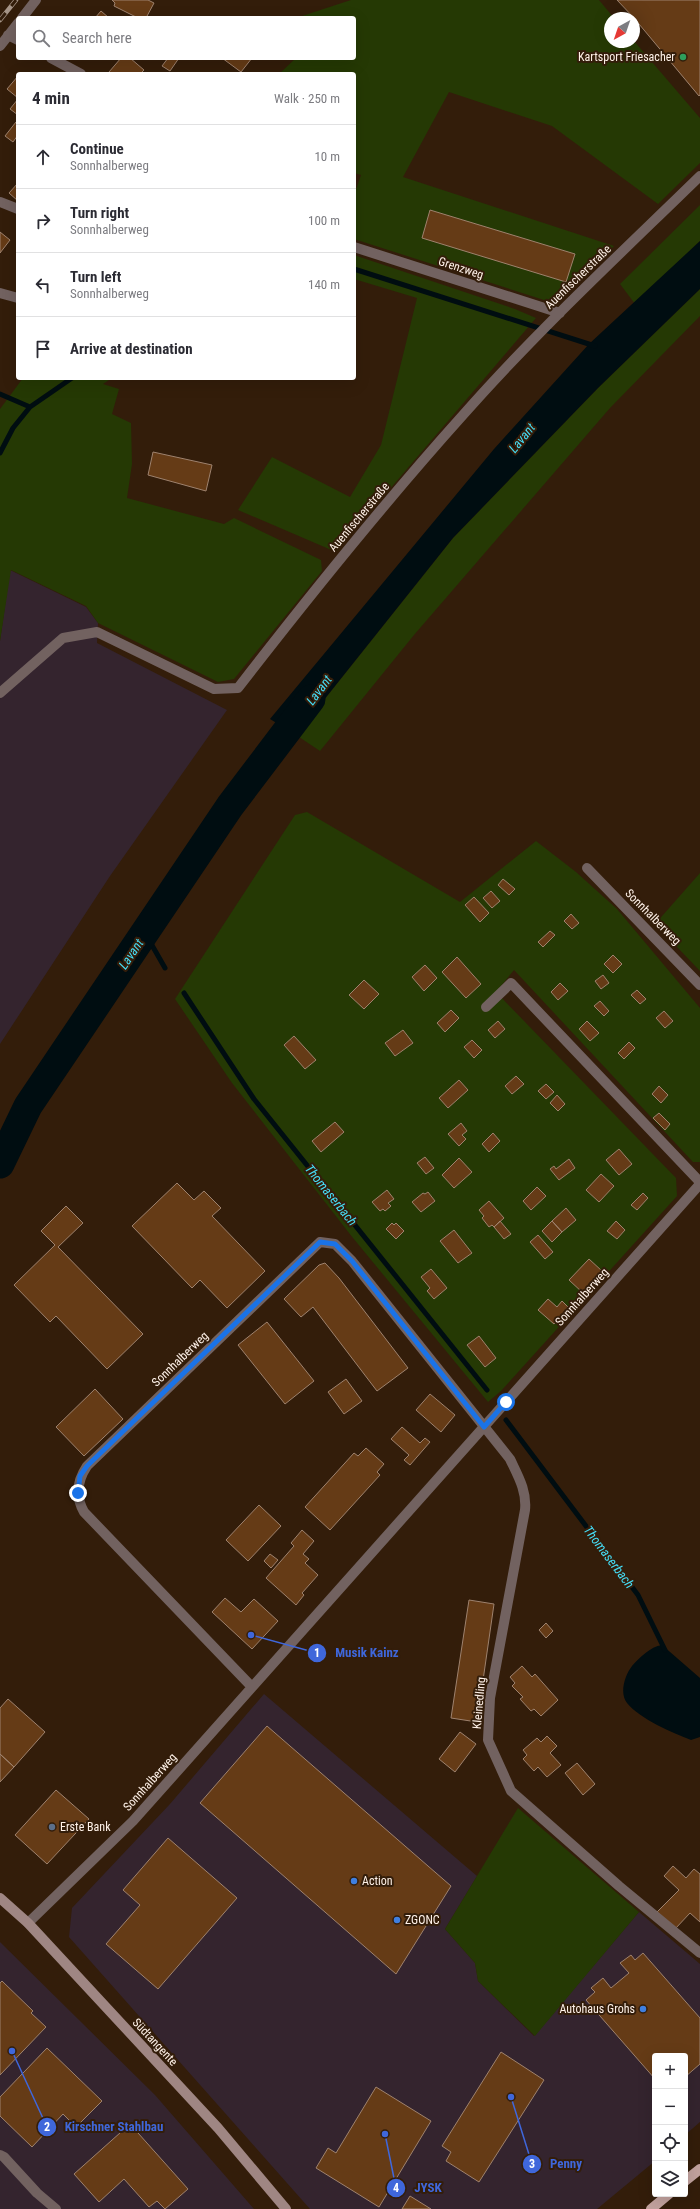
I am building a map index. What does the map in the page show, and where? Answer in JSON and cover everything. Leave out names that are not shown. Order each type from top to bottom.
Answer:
[{"type":"main road","name":"Südtangente","points":[[0,1898],[28,1923],[218,2128],[286,2209]]},
{"type":"main road","points":[[688,2179],[700,2169]]},
{"type":"main road","points":[[651,2209],[665,2197]]},
{"type":"street","points":[[24,16],[36,0]]},
{"type":"street","points":[[0,46],[16,25]]},
{"type":"street","points":[[8,35],[16,39]]},
{"type":"street","points":[[55,60],[77,72]]},
{"type":"street","name":"Auenfischerstraße","points":[[0,693],[63,638],[96,632],[214,690],[238,688],[339,561],[458,420],[551,321],[700,176]]},
{"type":"street","points":[[0,202],[16,208]]},
{"type":"street","name":"Grenzweg","points":[[356,248],[560,313]]},
{"type":"street","points":[[0,293],[16,297]]},
{"type":"street","name":"Sonnhalberweg","points":[[587,868],[700,985]]},
{"type":"street","name":"Sonnhalberweg","points":[[28,1923],[133,1821],[700,1183],[511,983],[486,1007]]},
{"type":"street","name":"Sonnhalberweg","points":[[252,1687],[84,1512],[79,1504],[78,1493],[80,1476],[87,1466],[320,1242],[335,1244],[352,1261],[484,1427]]},
{"type":"street","name":"Kleinedling","points":[[484,1427],[510,1459],[526,1498],[490,1698],[488,1740],[511,1791],[619,1886],[700,1953]]},
{"type":"street","points":[[0,2155],[4,2157],[37,2193],[56,2209]]},
{"type":"shaded area","points":[[10,570],[86,607],[98,623],[97,643],[227,710],[110,876],[0,1044],[0,641]]},
{"type":"shaded area","points":[[264,1694],[477,1876],[445,1929],[475,1963],[478,1981],[534,2036],[639,1912],[700,1964],[700,2122],[688,2132],[688,2053],[652,2053],[652,2163],[597,2209],[310,2209],[69,1937],[72,1908],[170,1804]]},
{"type":"shaded area","points":[[0,1942],[155,2095],[254,2209],[0,2209]]},
{"type":"green space","points":[[351,0],[599,0],[609,12],[604,12],[604,48],[640,48],[700,118],[700,163],[658,204],[552,126],[449,92],[403,177],[614,246],[562,298],[544,300],[356,240],[356,189],[361,175],[356,174],[356,72],[281,72],[294,60],[356,60],[356,16],[302,16]]},
{"type":"green space","points":[[700,205],[700,241],[635,304],[620,284]]},
{"type":"green space","points":[[356,256],[515,309],[536,318],[336,552],[238,510],[272,457],[350,497],[381,445],[417,298],[356,280]]},
{"type":"green space","points":[[700,289],[700,316],[610,408],[414,635],[320,751],[296,735],[453,538],[598,388]]},
{"type":"green space","points":[[22,380],[109,380],[103,384],[119,389],[112,414],[131,423],[132,464],[127,498],[224,524],[234,518],[321,560],[322,571],[234,679],[218,682],[98,623],[86,606],[11,570],[0,641],[0,409]]},
{"type":"green space","points":[[307,812],[460,902],[536,841],[576,872],[617,909],[700,1008],[700,1162],[693,1162],[514,970],[496,992],[676,1178],[677,1196],[501,1391],[488,1402],[353,1238],[232,1083],[175,999],[295,815]]},
{"type":"green space","points":[[700,873],[700,971],[655,924]]},
{"type":"green space","points":[[518,1808],[639,1912],[535,2036],[478,1981],[475,1963],[445,1929]]},
{"type":"water","points":[[700,241],[700,289],[598,388],[453,538],[296,735],[270,719],[494,449],[589,344]]},
{"type":"water","points":[[662,1645],[700,1678],[700,1737],[691,1740],[657,1725],[640,1715],[627,1703],[625,1699],[623,1689],[625,1679],[632,1666],[649,1650]]},
{"type":"building","points":[[112,0],[148,0],[154,3],[147,16],[134,16],[114,6],[115,3]]},
{"type":"building","name":"Kartsport Friesacher","points":[[617,0],[700,0],[699,96],[640,25],[640,12],[628,12]]},
{"type":"building","points":[[101,11],[107,16],[97,16]]},
{"type":"building","points":[[119,60],[132,60],[144,70],[142,72],[109,72]]},
{"type":"building","points":[[166,60],[178,60],[170,71],[162,66]]},
{"type":"building","points":[[225,60],[250,60],[241,72]]},
{"type":"building","points":[[16,78],[16,96],[7,89]]},
{"type":"building","points":[[16,102],[16,114],[10,109]]},
{"type":"building","points":[[16,122],[16,138],[13,142],[5,136]]},
{"type":"building","points":[[16,185],[16,199],[9,193]]},
{"type":"building","points":[[430,210],[575,254],[566,282],[422,238]]},
{"type":"building","points":[[0,232],[10,240],[0,253]]},
{"type":"building","points":[[153,452],[212,465],[206,491],[148,475]]},
{"type":"building","points":[[503,879],[515,889],[509,895],[498,885]]},
{"type":"building","points":[[491,891],[500,901],[492,908],[483,898]]},
{"type":"building","points":[[474,897],[489,913],[480,922],[465,905]]},
{"type":"building","points":[[571,914],[579,923],[572,929],[564,921]]},
{"type":"building","points":[[550,931],[555,935],[543,947],[538,942]]},
{"type":"building","points":[[613,955],[622,964],[613,973],[604,964]]},
{"type":"building","points":[[457,957],[481,984],[466,998],[442,972]]},
{"type":"building","points":[[425,965],[437,978],[424,991],[412,977]]},
{"type":"building","points":[[603,975],[609,983],[601,989],[595,981]]},
{"type":"building","points":[[364,980],[379,994],[364,1009],[349,995]]},
{"type":"building","points":[[560,983],[568,991],[558,1000],[551,992]]},
{"type":"building","points":[[637,990],[646,999],[640,1004],[631,995]]},
{"type":"building","points":[[600,1001],[609,1011],[604,1016],[594,1006]]},
{"type":"building","points":[[451,1010],[459,1018],[445,1032],[437,1023]]},
{"type":"building","points":[[664,1011],[673,1021],[665,1028],[656,1018]]},
{"type":"building","points":[[498,1021],[505,1029],[495,1038],[488,1030]]},
{"type":"building","points":[[587,1021],[599,1033],[590,1041],[579,1029]]},
{"type":"building","points":[[403,1030],[413,1043],[395,1056],[385,1043]]},
{"type":"building","points":[[294,1036],[316,1060],[305,1069],[284,1045]]},
{"type":"building","points":[[472,1040],[482,1050],[474,1058],[464,1047]]},
{"type":"building","points":[[629,1042],[635,1048],[624,1059],[618,1053]]},
{"type":"building","points":[[516,1076],[524,1084],[512,1094],[505,1086]]},
{"type":"building","points":[[459,1080],[468,1090],[448,1108],[439,1098]]},
{"type":"building","points":[[546,1084],[554,1092],[546,1099],[538,1091]]},
{"type":"building","points":[[659,1086],[668,1095],[661,1103],[652,1094]]},
{"type":"building","points":[[557,1095],[565,1104],[558,1111],[550,1103]]},
{"type":"building","points":[[659,1113],[670,1124],[665,1130],[653,1118]]},
{"type":"building","points":[[335,1122],[344,1132],[321,1152],[312,1141]]},
{"type":"building","points":[[461,1123],[467,1131],[462,1135],[466,1139],[459,1146],[448,1134]]},
{"type":"building","points":[[493,1133],[500,1141],[489,1152],[482,1144]]},
{"type":"building","points":[[619,1149],[632,1164],[619,1175],[606,1160]]},
{"type":"building","points":[[425,1157],[434,1168],[426,1174],[417,1163]]},
{"type":"building","points":[[459,1158],[472,1172],[454,1188],[442,1175]]},
{"type":"building","points":[[569,1159],[575,1168],[559,1180],[550,1169],[554,1166],[556,1169]]},
{"type":"building","points":[[601,1174],[614,1186],[599,1202],[586,1190]]},
{"type":"building","points":[[177,1183],[194,1200],[204,1191],[221,1208],[212,1216],[265,1271],[227,1308],[200,1280],[192,1288],[132,1226]]},
{"type":"building","points":[[537,1187],[546,1196],[531,1210],[523,1201]]},
{"type":"building","points":[[387,1190],[394,1199],[388,1203],[391,1206],[385,1211],[383,1209],[380,1211],[372,1202]]},
{"type":"building","points":[[428,1192],[435,1201],[421,1212],[412,1202],[423,1193],[425,1194]]},
{"type":"building","points":[[643,1193],[648,1198],[637,1210],[631,1205]]},
{"type":"building","points":[[489,1201],[504,1218],[494,1227],[492,1225],[489,1227],[482,1218],[484,1216],[479,1210]]},
{"type":"building","points":[[66,1206],[83,1223],[58,1247],[143,1334],[107,1369],[56,1316],[50,1322],[14,1285],[55,1245],[41,1231]]},
{"type":"building","points":[[566,1208],[576,1220],[562,1232],[552,1221]]},
{"type":"building","points":[[500,1221],[511,1234],[504,1239],[494,1227]]},
{"type":"building","points":[[552,1221],[562,1232],[552,1242],[542,1231]]},
{"type":"building","points":[[616,1221],[625,1230],[617,1239],[607,1231]]},
{"type":"building","points":[[392,1223],[394,1225],[396,1223],[404,1231],[396,1239],[386,1229]]},
{"type":"building","points":[[454,1230],[472,1253],[458,1263],[440,1241]]},
{"type":"building","points":[[538,1235],[553,1252],[545,1259],[530,1242]]},
{"type":"building","points":[[589,1259],[602,1271],[583,1293],[569,1280]]},
{"type":"building","points":[[325,1263],[339,1278],[408,1368],[377,1391],[313,1307],[301,1317],[284,1299],[319,1265]]},
{"type":"building","points":[[431,1269],[447,1288],[434,1299],[427,1291],[430,1288],[421,1277]]},
{"type":"building","points":[[548,1299],[557,1307],[562,1301],[569,1308],[554,1324],[538,1310]]},
{"type":"building","points":[[267,1322],[314,1381],[285,1404],[238,1345]]},
{"type":"building","points":[[479,1336],[496,1358],[485,1367],[467,1345]]},
{"type":"building","points":[[346,1379],[362,1401],[344,1414],[328,1392]]},
{"type":"building","points":[[95,1389],[123,1419],[84,1456],[56,1427]]},
{"type":"building","points":[[430,1394],[455,1415],[441,1432],[416,1410]]},
{"type":"building","points":[[402,1427],[420,1443],[425,1438],[430,1442],[410,1465],[404,1460],[409,1455],[391,1439]]},
{"type":"building","points":[[366,1448],[384,1464],[377,1472],[380,1475],[330,1530],[305,1507],[354,1453],[358,1456]]},
{"type":"building","points":[[259,1505],[281,1526],[248,1561],[226,1540]]},
{"type":"building","points":[[302,1530],[314,1541],[303,1554],[309,1559],[305,1563],[318,1575],[302,1593],[304,1595],[296,1605],[266,1578],[294,1546],[291,1543]]},
{"type":"building","points":[[270,1554],[278,1560],[271,1568],[264,1561]]},
{"type":"building","points":[[225,1598],[241,1612],[254,1599],[278,1621],[252,1649],[212,1612]]},
{"type":"building","points":[[469,1600],[494,1604],[477,1722],[451,1718]]},
{"type":"building","points":[[546,1623],[553,1631],[546,1638],[539,1630]]},
{"type":"building","points":[[522,1666],[532,1677],[535,1674],[558,1700],[541,1716],[534,1709],[531,1711],[520,1699],[523,1697],[512,1686],[515,1683],[510,1677]]},
{"type":"building","points":[[8,1699],[45,1732],[14,1767],[0,1754],[0,1708]]},
{"type":"building","points":[[267,1726],[451,1886],[396,1974],[200,1803]]},
{"type":"building","points":[[460,1732],[476,1744],[455,1772],[439,1759]]},
{"type":"building","points":[[547,1736],[557,1746],[550,1753],[561,1765],[547,1777],[538,1767],[534,1771],[523,1759],[527,1755],[523,1750],[537,1738],[541,1742]]},
{"type":"building","points":[[0,1754],[14,1767],[0,1782]]},
{"type":"building","points":[[577,1763],[595,1784],[583,1795],[565,1773]]},
{"type":"building","name":"Erste Bank","points":[[56,1790],[89,1819],[47,1864],[15,1835]]},
{"type":"building","points":[[168,1838],[237,1898],[158,1989],[106,1944],[140,1905],[123,1890]]},
{"type":"building","points":[[673,1866],[686,1878],[694,1869],[700,1874],[700,1922],[690,1913],[675,1929],[657,1912],[679,1890],[664,1876]]},
{"type":"building","name":"Autohaus Grohs","points":[[643,1953],[700,2018],[700,2064],[688,2074],[688,2053],[652,2053],[652,2076],[586,2000],[595,1992],[591,1988],[603,1978],[611,1988],[629,1973],[620,1963],[631,1955],[635,1960]]},
{"type":"building","points":[[2,1981],[33,2011],[31,2013],[46,2027],[0,2075],[0,1983]]},
{"type":"building","points":[[47,2048],[102,2101],[76,2127],[63,2114],[32,2147],[0,2116],[0,2097]]},
{"type":"building","points":[[501,2052],[544,2080],[479,2182],[446,2161],[451,2152],[442,2146]]},
{"type":"building","points":[[376,2087],[431,2121],[379,2207],[316,2168],[328,2148],[336,2153]]},
{"type":"building","points":[[130,2124],[188,2189],[165,2209],[157,2201],[149,2207],[124,2179],[99,2202],[74,2174]]},
{"type":"building","points":[[410,2196],[431,2209],[402,2209]]},
{"type":"waterway","points":[[356,270],[595,346]]},
{"type":"waterway","points":[[0,453],[13,428],[30,407],[69,380]]},
{"type":"waterway","points":[[0,394],[30,407]]},
{"type":"waterway","name":"Lavant","points":[[0,1164],[28,1106],[230,806],[311,699]]},
{"type":"waterway","name":"Thomaserbach","points":[[145,933],[165,968]]},
{"type":"waterway","name":"Thomaserbach","points":[[184,993],[254,1099],[487,1390]]},
{"type":"waterway","name":"Thomaserbach","points":[[506,1420],[638,1595],[665,1650]]},
{"type":"railway","points":[[0,20],[16,0]]},
{"type":"place","name":"Kartsport Friesacher","points":[[683,57]]},
{"type":"place","name":"Musik Kainz","points":[[251,1635]]},
{"type":"place","name":"Erste Bank","points":[[52,1827]]},
{"type":"place","name":"Action","points":[[354,1881]]},
{"type":"place","name":"ZGONC","points":[[397,1920]]},
{"type":"place","name":"Autohaus Grohs","points":[[643,2009]]},
{"type":"place","name":"Kirschner Stahlbau","points":[[12,2051]]},
{"type":"place","name":"Penny","points":[[511,2097]]},
{"type":"place","name":"JYSK","points":[[385,2134]]},
{"type":"route","points":[[78,1493],[80,1476],[87,1466],[320,1242],[335,1244],[352,1261],[484,1427],[506,1402]]}]
